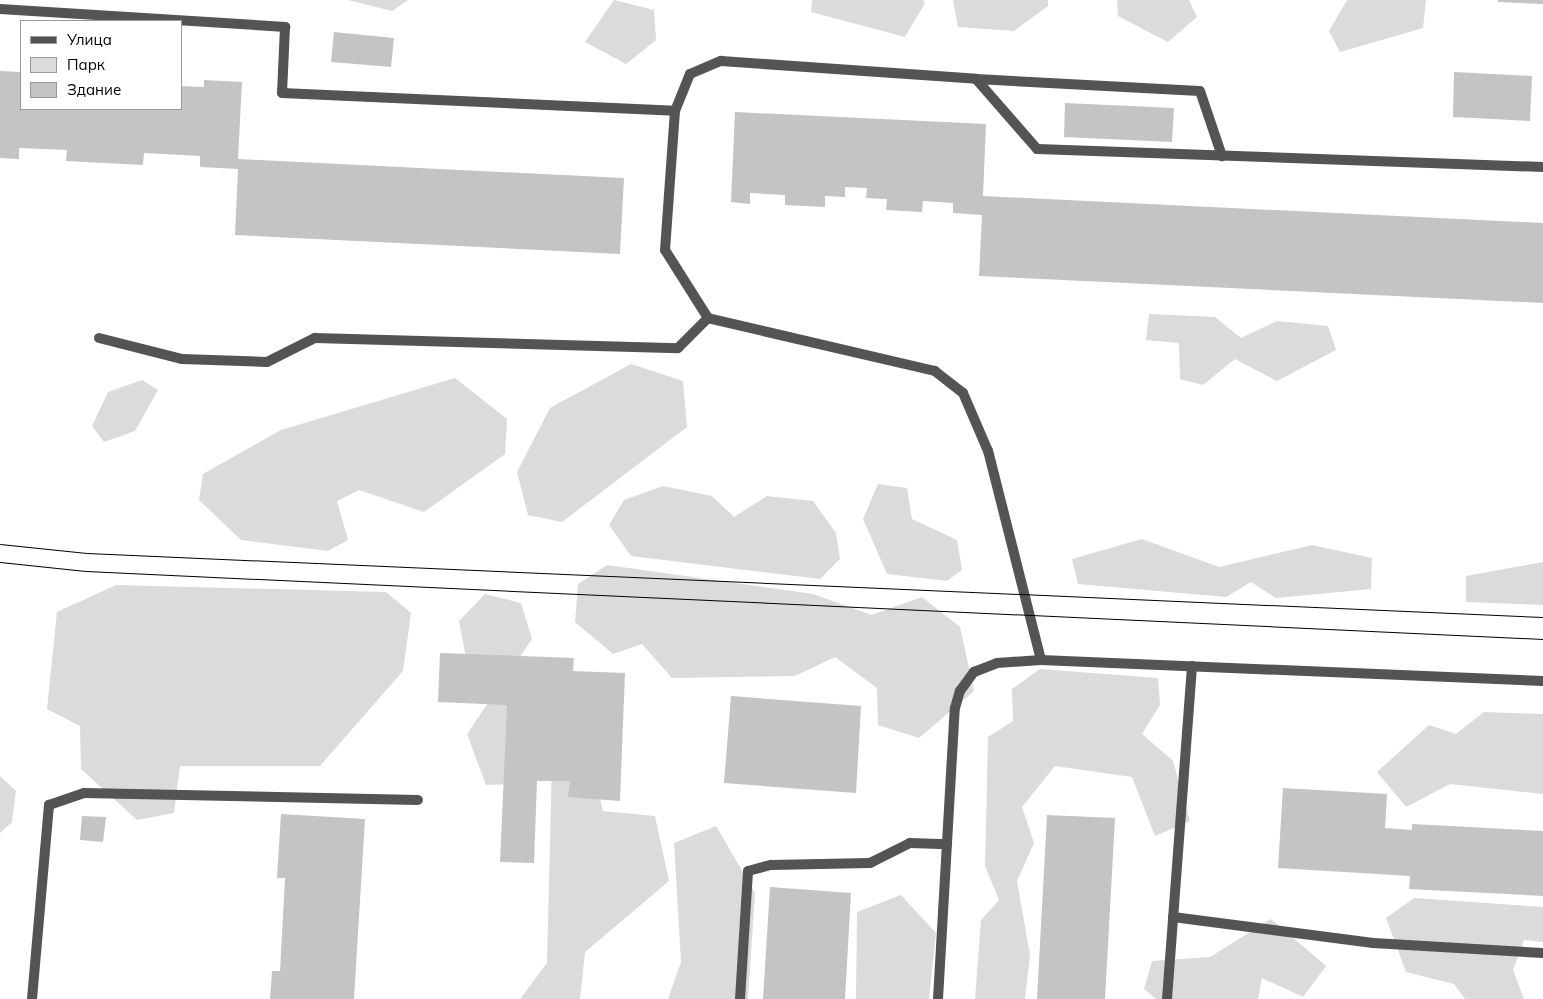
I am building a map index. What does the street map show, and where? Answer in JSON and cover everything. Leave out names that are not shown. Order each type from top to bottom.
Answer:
[{"type":"street","points":[[0,9],[174,20]]},
{"type":"street","points":[[182,20],[285,27],[282,93],[675,111]]},
{"type":"street","points":[[1041,660],[988,451],[963,393],[935,371],[708,318],[665,250],[675,111],[690,74],[721,61],[976,79],[1200,91],[1222,156]]},
{"type":"street","points":[[976,79],[1036,149],[1543,167]]},
{"type":"street","points":[[99,338],[182,359],[267,362],[315,338],[678,348],[708,318]]},
{"type":"street","points":[[938,999],[955,708],[960,690],[974,672],[998,663],[1041,660],[1543,681]]},
{"type":"street","points":[[1167,999],[1192,666]]},
{"type":"street","points":[[32,999],[49,805],[84,793],[418,800]]},
{"type":"street","points":[[740,999],[748,871],[771,865],[870,863],[910,843],[947,844]]},
{"type":"street","points":[[1173,918],[1372,943],[1543,953]]},
{"type":"green space","points":[[348,0],[408,0],[392,11]]},
{"type":"green space","points":[[614,0],[654,10],[656,40],[626,64],[585,42]]},
{"type":"green space","points":[[812,0],[923,0],[925,3],[905,37],[811,12]]},
{"type":"green space","points":[[953,0],[1048,0],[1048,6],[1014,31],[958,27]]},
{"type":"green space","points":[[1117,0],[1189,0],[1197,17],[1168,42],[1118,16]]},
{"type":"green space","points":[[1347,0],[1426,0],[1423,28],[1340,52],[1329,31]]},
{"type":"green space","points":[[1149,314],[1215,317],[1241,338],[1277,321],[1328,326],[1336,350],[1277,381],[1235,359],[1203,385],[1180,379],[1179,343],[1146,340]]},
{"type":"green space","points":[[631,364],[683,381],[687,427],[562,522],[528,515],[517,472],[550,408]]},
{"type":"green space","points":[[455,378],[507,419],[505,454],[424,512],[359,490],[337,501],[348,540],[328,551],[241,540],[199,500],[203,474],[281,430]]},
{"type":"green space","points":[[142,380],[158,390],[135,431],[104,442],[92,426],[108,392]]},
{"type":"green space","points":[[878,484],[907,488],[912,519],[957,540],[962,570],[947,581],[887,574],[863,519]]},
{"type":"green space","points":[[663,486],[712,496],[734,517],[767,496],[813,501],[836,533],[840,559],[820,579],[631,556],[609,525],[624,500]]},
{"type":"green space","points":[[1142,539],[1219,567],[1312,545],[1372,558],[1371,589],[1276,598],[1251,582],[1226,597],[1078,584],[1072,559]]},
{"type":"green space","points":[[1543,562],[1543,605],[1466,602],[1466,576]]},
{"type":"green space","points":[[607,565],[813,594],[872,615],[922,597],[960,627],[974,691],[919,738],[878,725],[877,688],[835,657],[795,676],[672,678],[642,644],[613,654],[575,622],[578,584]]},
{"type":"green space","points":[[116,585],[386,592],[411,613],[403,671],[320,766],[180,766],[174,813],[137,820],[81,769],[80,726],[47,709],[57,612]]},
{"type":"green space","points":[[485,594],[521,603],[532,639],[508,675],[468,668],[459,621]]},
{"type":"green space","points":[[1040,669],[1158,678],[1160,705],[1142,734],[1173,761],[1190,821],[1155,836],[1132,777],[1055,766],[1022,807],[1034,843],[1017,881],[1030,955],[1025,999],[975,999],[981,920],[999,900],[985,866],[988,737],[1013,721],[1012,689]]},
{"type":"green space","points":[[494,694],[533,700],[517,784],[486,785],[467,734]]},
{"type":"green space","points":[[1484,712],[1543,714],[1543,794],[1450,784],[1406,807],[1377,772],[1429,725],[1456,734]]},
{"type":"green space","points":[[581,714],[603,811],[655,816],[669,881],[585,952],[580,999],[520,999],[547,963],[553,722]]},
{"type":"green space","points":[[0,776],[16,791],[12,822],[0,833]]},
{"type":"green space","points":[[716,826],[755,893],[748,999],[668,999],[681,962],[674,843]]},
{"type":"green space","points":[[901,895],[936,933],[929,999],[856,999],[857,912]]},
{"type":"green space","points":[[1414,898],[1543,907],[1543,942],[1524,940],[1513,970],[1524,999],[1465,999],[1454,984],[1406,972],[1386,918]]},
{"type":"green space","points":[[1271,919],[1326,966],[1303,997],[1262,978],[1258,999],[1156,999],[1144,989],[1152,961],[1210,957]]},
{"type":"building","points":[[1498,0],[1543,0],[1543,4],[1498,2]]},
{"type":"building","points":[[334,32],[394,38],[391,67],[331,62]]},
{"type":"building","points":[[0,71],[20,72],[20,110],[182,110],[182,86],[204,87],[204,80],[242,82],[238,159],[624,178],[620,254],[235,235],[238,169],[200,167],[200,156],[144,153],[143,165],[66,161],[67,150],[19,148],[19,159],[0,158]]},
{"type":"building","points":[[1454,72],[1532,76],[1530,121],[1453,117]]},
{"type":"building","points":[[1065,103],[1174,108],[1172,142],[1064,137]]},
{"type":"building","points":[[735,112],[986,124],[983,196],[1543,223],[1543,303],[979,276],[982,215],[953,213],[953,203],[923,201],[922,212],[886,210],[887,199],[866,198],[867,188],[845,187],[845,197],[825,196],[825,207],[785,205],[785,195],[750,193],[750,204],[731,202]]},
{"type":"building","points":[[440,653],[574,658],[573,671],[625,673],[620,801],[568,797],[570,781],[537,781],[534,863],[500,862],[507,705],[438,702]]},
{"type":"building","points":[[731,696],[861,706],[856,793],[724,783]]},
{"type":"building","points":[[1283,788],[1387,794],[1385,828],[1412,830],[1412,824],[1543,831],[1543,896],[1409,889],[1410,876],[1278,868]]},
{"type":"building","points":[[281,814],[365,819],[354,999],[270,999],[272,971],[280,971],[285,878],[277,878]]},
{"type":"building","points":[[1047,815],[1115,818],[1105,999],[1037,999]]},
{"type":"building","points":[[82,816],[106,817],[103,842],[80,840]]},
{"type":"building","points":[[770,887],[851,893],[845,999],[763,999]]},
{"type":"tram line","points":[[0,544],[87,553],[1543,617]]},
{"type":"tram line","points":[[0,562],[86,571],[1543,639]]}]
